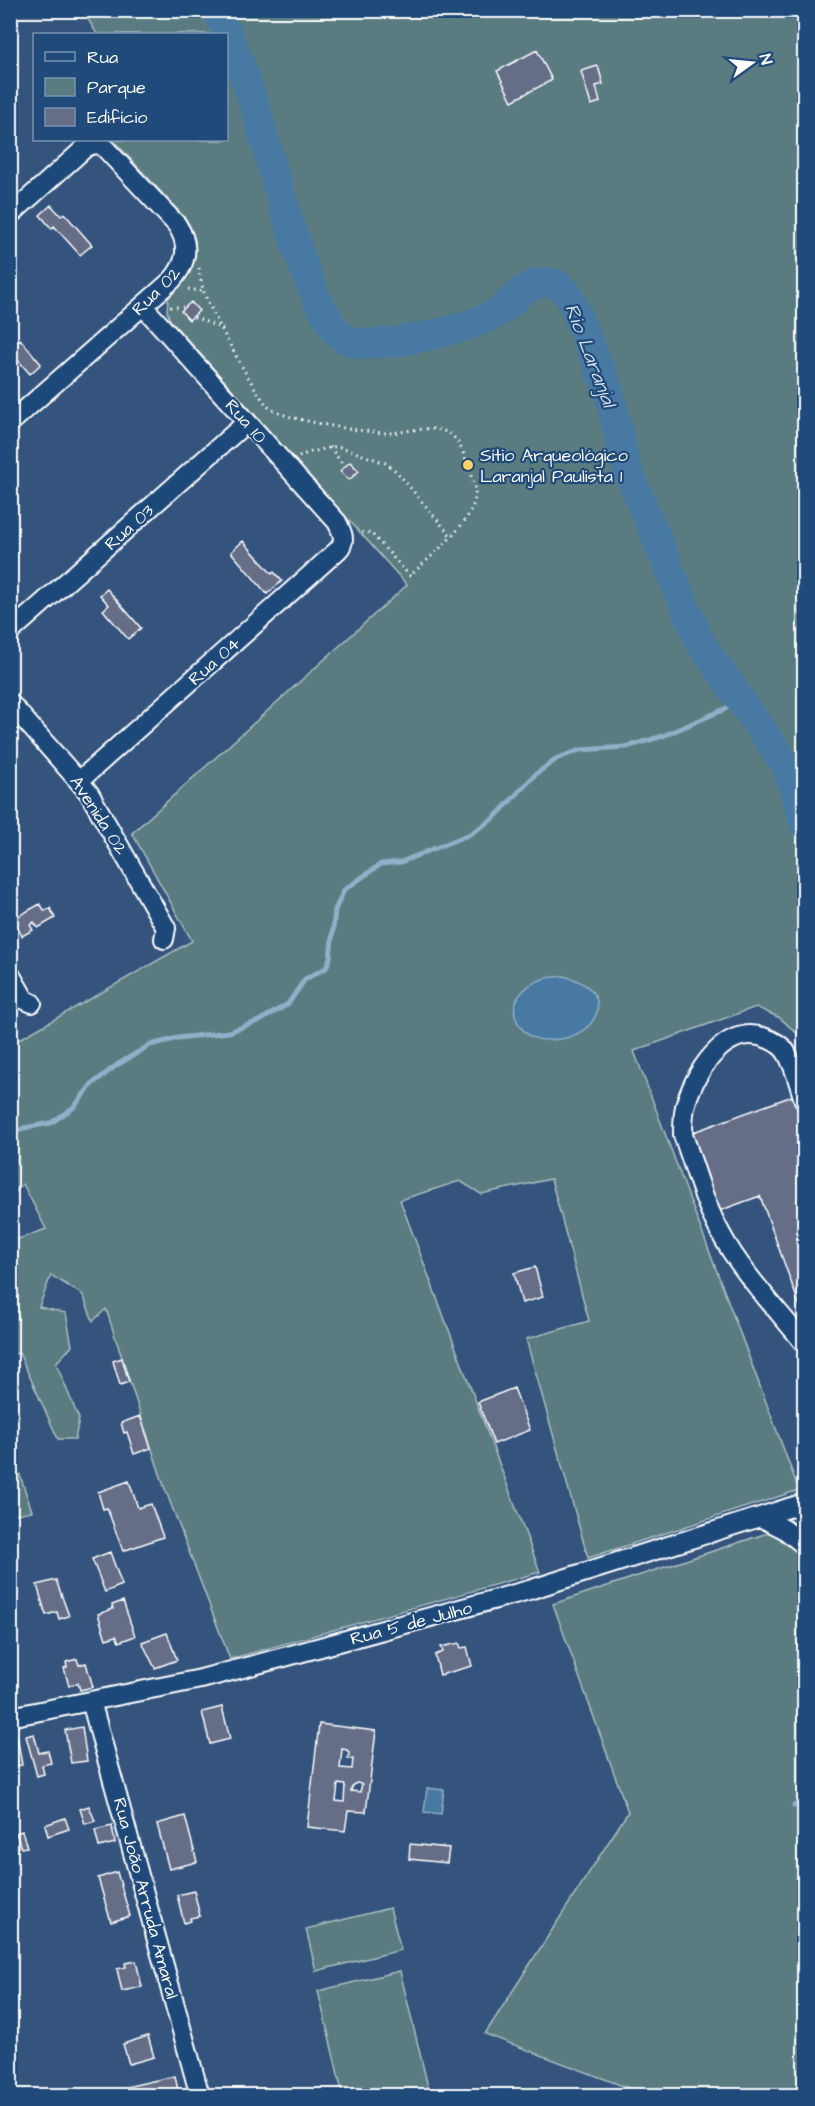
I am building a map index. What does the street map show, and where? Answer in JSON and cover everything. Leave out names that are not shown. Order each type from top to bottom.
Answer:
[{"type":"street","name":"Rua 02","points":[[10,214],[87,147],[94,144],[102,145],[177,225],[185,243],[186,252],[184,262],[176,276],[10,423]]},
{"type":"street","name":"Rua 10","points":[[143,306],[337,522],[344,539]]},
{"type":"street","name":"Rua 03","points":[[10,632],[247,422]]},
{"type":"street","name":"Rua 04","points":[[79,781],[338,550],[344,539]]},
{"type":"street","name":"Avenida 02","points":[[10,704],[79,781],[98,807],[166,928],[164,939]]},
{"type":"street","points":[[10,974],[26,1000],[32,1003]]},
{"type":"street","points":[[804,1100],[786,1052],[777,1043],[761,1036],[743,1035],[724,1043],[715,1051],[693,1086],[685,1107],[683,1124],[683,1135],[710,1214],[721,1235],[737,1259],[804,1344]]},
{"type":"street","name":"Rua 5 de Julho","points":[[10,1717],[236,1670],[529,1590],[804,1503]]},
{"type":"street","points":[[760,1516],[784,1529],[804,1545]]},
{"type":"street","name":"Rua João Arruda Amaral","points":[[91,1701],[200,2096]]},
{"type":"path","points":[[198,261],[205,295],[256,392],[267,408],[276,413],[319,423],[374,432],[436,430],[451,435],[462,451],[476,494],[474,504],[470,513],[451,536],[410,576],[371,533],[364,532],[344,539]]},
{"type":"path","points":[[181,289],[194,290],[205,295]]},
{"type":"path","points":[[170,307],[183,307]]},
{"type":"path","points":[[194,317],[223,329]]},
{"type":"path","points":[[298,458],[307,453],[330,447],[344,447],[380,460],[391,466],[451,536]]},
{"type":"path","points":[[330,447],[344,466]]},
{"type":"green space","points":[[83,11],[804,11],[804,1040],[780,1018],[756,1007],[634,1051],[799,1490],[588,1558],[526,1339],[589,1321],[551,1179],[481,1194],[460,1181],[400,1200],[540,1572],[230,1659],[164,1486],[106,1309],[93,1321],[83,1295],[51,1275],[39,1307],[66,1313],[72,1346],[56,1363],[79,1419],[75,1439],[58,1439],[19,1353],[11,1355],[10,1242],[46,1229],[23,1184],[11,1197],[11,1044],[192,941],[132,833],[407,585],[170,320],[167,311],[168,299],[192,265],[195,249],[193,234],[186,219],[114,141],[228,141],[228,33],[96,33]]},
{"type":"green space","points":[[11,1448],[32,1511],[10,1515]]},
{"type":"green space","points":[[804,1521],[804,2095],[647,2095],[485,2034],[628,1812],[553,1604]]},
{"type":"green space","points":[[390,1908],[401,1950],[316,1971],[306,1929]]},
{"type":"green space","points":[[400,1971],[430,2095],[343,2095],[318,1991]]},
{"type":"water","points":[[564,976],[581,982],[592,991],[597,1001],[597,1012],[592,1022],[582,1031],[569,1037],[548,1040],[532,1037],[526,1033],[515,1016],[517,1000],[521,993],[536,982],[546,978]]},
{"type":"water","points":[[427,1788],[444,1790],[441,1814],[424,1812]]},
{"type":"building","points":[[537,50],[552,80],[512,101],[497,71]]},
{"type":"building","points":[[598,66],[603,84],[596,86],[600,102],[591,105],[581,71]]},
{"type":"building","points":[[51,205],[61,216],[64,213],[92,245],[80,255],[54,226],[52,229],[40,215]]},
{"type":"building","points":[[191,302],[199,311],[189,320],[181,311]]},
{"type":"building","points":[[20,339],[41,364],[30,374],[10,351],[10,348]]},
{"type":"building","points":[[350,462],[359,471],[349,480],[340,471]]},
{"type":"building","points":[[243,541],[272,574],[274,572],[282,581],[267,594],[231,552]]},
{"type":"building","points":[[107,589],[141,628],[128,639],[103,610],[109,605],[100,595]]},
{"type":"building","points":[[40,904],[45,911],[50,908],[55,918],[38,928],[34,922],[30,925],[33,930],[22,936],[13,919]]},
{"type":"building","points":[[795,1095],[804,1122],[804,1318],[760,1196],[716,1212],[688,1134]]},
{"type":"building","points":[[535,1267],[543,1297],[522,1303],[514,1273]]},
{"type":"building","points":[[122,1358],[129,1382],[120,1385],[113,1361]]},
{"type":"building","points":[[514,1388],[530,1430],[494,1444],[478,1402]]},
{"type":"building","points":[[140,1416],[151,1448],[134,1454],[127,1432],[124,1433],[121,1423]]},
{"type":"building","points":[[129,1481],[138,1508],[151,1504],[163,1537],[123,1551],[107,1508],[103,1509],[98,1492]]},
{"type":"building","points":[[110,1552],[122,1585],[105,1592],[92,1559]]},
{"type":"building","points":[[56,1580],[69,1616],[59,1619],[57,1612],[46,1615],[37,1585]]},
{"type":"building","points":[[123,1601],[135,1636],[119,1642],[116,1636],[106,1639],[98,1614],[113,1609],[112,1605]]},
{"type":"building","points":[[167,1633],[177,1660],[155,1668],[142,1642]]},
{"type":"building","points":[[459,1643],[461,1648],[467,1647],[472,1666],[440,1675],[435,1655],[443,1652],[441,1647]]},
{"type":"building","points":[[77,1659],[79,1665],[86,1663],[93,1687],[80,1690],[78,1683],[69,1686],[64,1668],[67,1667],[66,1662]]},
{"type":"building","points":[[222,1707],[230,1739],[210,1744],[202,1712]]},
{"type":"building","points":[[319,1724],[376,1731],[366,1812],[348,1811],[345,1831],[307,1827]],"holes":[[[342,1749],[349,1753],[348,1759],[353,1759],[352,1769],[340,1768]],[[356,1783],[362,1784],[360,1792],[351,1791]],[[338,1784],[345,1785],[344,1802],[336,1801]]]},
{"type":"building","points":[[82,1727],[87,1761],[71,1763],[65,1730]]},
{"type":"building","points":[[34,1734],[39,1753],[48,1751],[51,1763],[42,1765],[44,1774],[37,1776],[26,1736]]},
{"type":"building","points":[[17,1735],[22,1765],[10,1767],[10,1737]]},
{"type":"building","points":[[89,1806],[95,1821],[85,1824],[80,1809]]},
{"type":"building","points":[[185,1816],[197,1862],[169,1869],[157,1824]]},
{"type":"building","points":[[65,1818],[69,1829],[48,1836],[45,1825]]},
{"type":"building","points":[[112,1826],[115,1843],[99,1847],[95,1830]]},
{"type":"building","points":[[22,1831],[27,1847],[21,1848],[16,1833]]},
{"type":"building","points":[[410,1844],[449,1848],[447,1863],[409,1859]]},
{"type":"building","points":[[117,1872],[130,1916],[111,1922],[98,1878]]},
{"type":"building","points":[[194,1891],[200,1916],[190,1918],[191,1921],[184,1923],[177,1895]]},
{"type":"building","points":[[136,1961],[142,1987],[122,1991],[117,1969],[126,1967],[125,1963]]},
{"type":"building","points":[[148,2036],[154,2057],[129,2064],[123,2044]]},
{"type":"building","points":[[175,2076],[179,2095],[128,2096],[126,2087]]},
{"type":"waterway","name":"Rio Laranjal","points":[[217,10],[227,33]]},
{"type":"waterway","name":"Rio Laranjal","points":[[228,36],[251,95],[305,269],[319,303],[334,328],[349,341],[363,343],[401,341],[465,326],[495,314],[527,288],[539,283],[555,284],[568,295],[609,392],[626,466],[700,642],[786,765],[804,822]]},
{"type":"waterway","points":[[10,1135],[24,1128],[51,1123],[74,1107],[92,1084],[117,1065],[150,1045],[178,1038],[229,1032],[261,1020],[288,1004],[305,979],[326,968],[330,958],[335,910],[344,890],[381,864],[401,862],[470,834],[494,818],[536,774],[558,758],[580,750],[626,747],[663,736],[743,701]]},
{"type":"waterway","points":[[794,1806],[804,1800]]},
{"type":"place","name":"Sítio Arqueológico Laranjal Paulista 1","points":[[468,465]]}]
